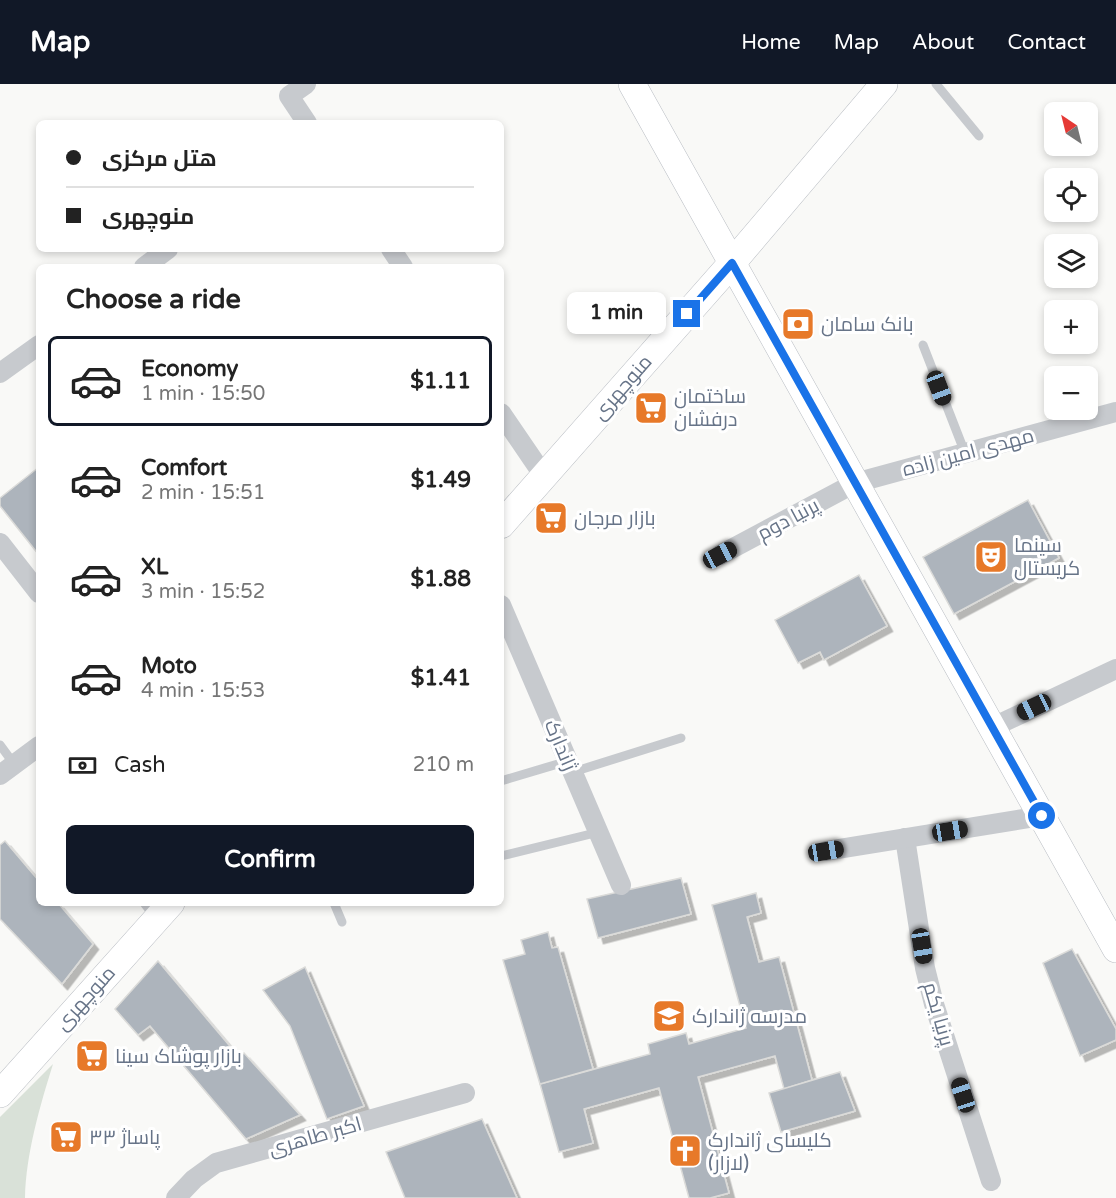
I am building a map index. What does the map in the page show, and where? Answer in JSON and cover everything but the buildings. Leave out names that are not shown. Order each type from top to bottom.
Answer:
[{"type":"main road","points":[[632,84],[1116,949]]},
{"type":"main road","name":"منوچهری","points":[[504,516],[544,476],[732,263],[878,87]]},
{"type":"main road","name":"منوچهری","points":[[0,1094],[157,908]]},
{"type":"street","points":[[305,120],[289,96],[306,84]]},
{"type":"street","points":[[148,264],[164,252]]},
{"type":"street","points":[[0,373],[36,347]]},
{"type":"street","name":"مهدی امین زاده","points":[[855,483],[1116,412]]},
{"type":"street","points":[[504,416],[544,476]]},
{"type":"street","name":"پرنیا دوم","points":[[720,555],[855,483]]},
{"type":"street","points":[[0,543],[36,589]]},
{"type":"street","name":"ژاندارک","points":[[504,612],[621,885]]},
{"type":"street","points":[[993,727],[1116,669]]},
{"type":"street","points":[[7,769],[36,748]]},
{"type":"street","points":[[826,851],[1042,816]]},
{"type":"street","name":"پرنیا یکم","points":[[905,838],[925,968],[934,1004],[991,1181]]},
{"type":"street","name":"اکبر طاهری","points":[[176,1198],[203,1171],[216,1164],[465,1094]]},
{"type":"lane","points":[[936,84],[979,136]]},
{"type":"lane","points":[[923,345],[965,453]]},
{"type":"lane","points":[[504,780],[681,738]]},
{"type":"lane","points":[[0,745],[7,769]]},
{"type":"lane","points":[[504,855],[598,832]]},
{"type":"lane","points":[[335,906],[342,922]]},
{"type":"shaded area","points":[[53,1064],[31,1147],[25,1198],[0,1198],[0,1117]]},
{"type":"place","name":"بانک سامان","points":[[798,324]]},
{"type":"place","name":"ساختمان درفشان","points":[[651,408]]},
{"type":"place","name":"بازار مرجان","points":[[551,518]]},
{"type":"place","name":"سینما کریستال","points":[[991,557]]},
{"type":"place","name":"مدرسه ژاندارک","points":[[669,1016]]},
{"type":"place","name":"بازار پوشاک سینا","points":[[92,1056]]},
{"type":"place","name":"پاساژ ۳۳","points":[[66,1137]]},
{"type":"place","name":"کلیسای ژاندارک (لازار)","points":[[685,1151]]},
{"type":"route","points":[[687,314],[732,263],[1042,816]]}]
